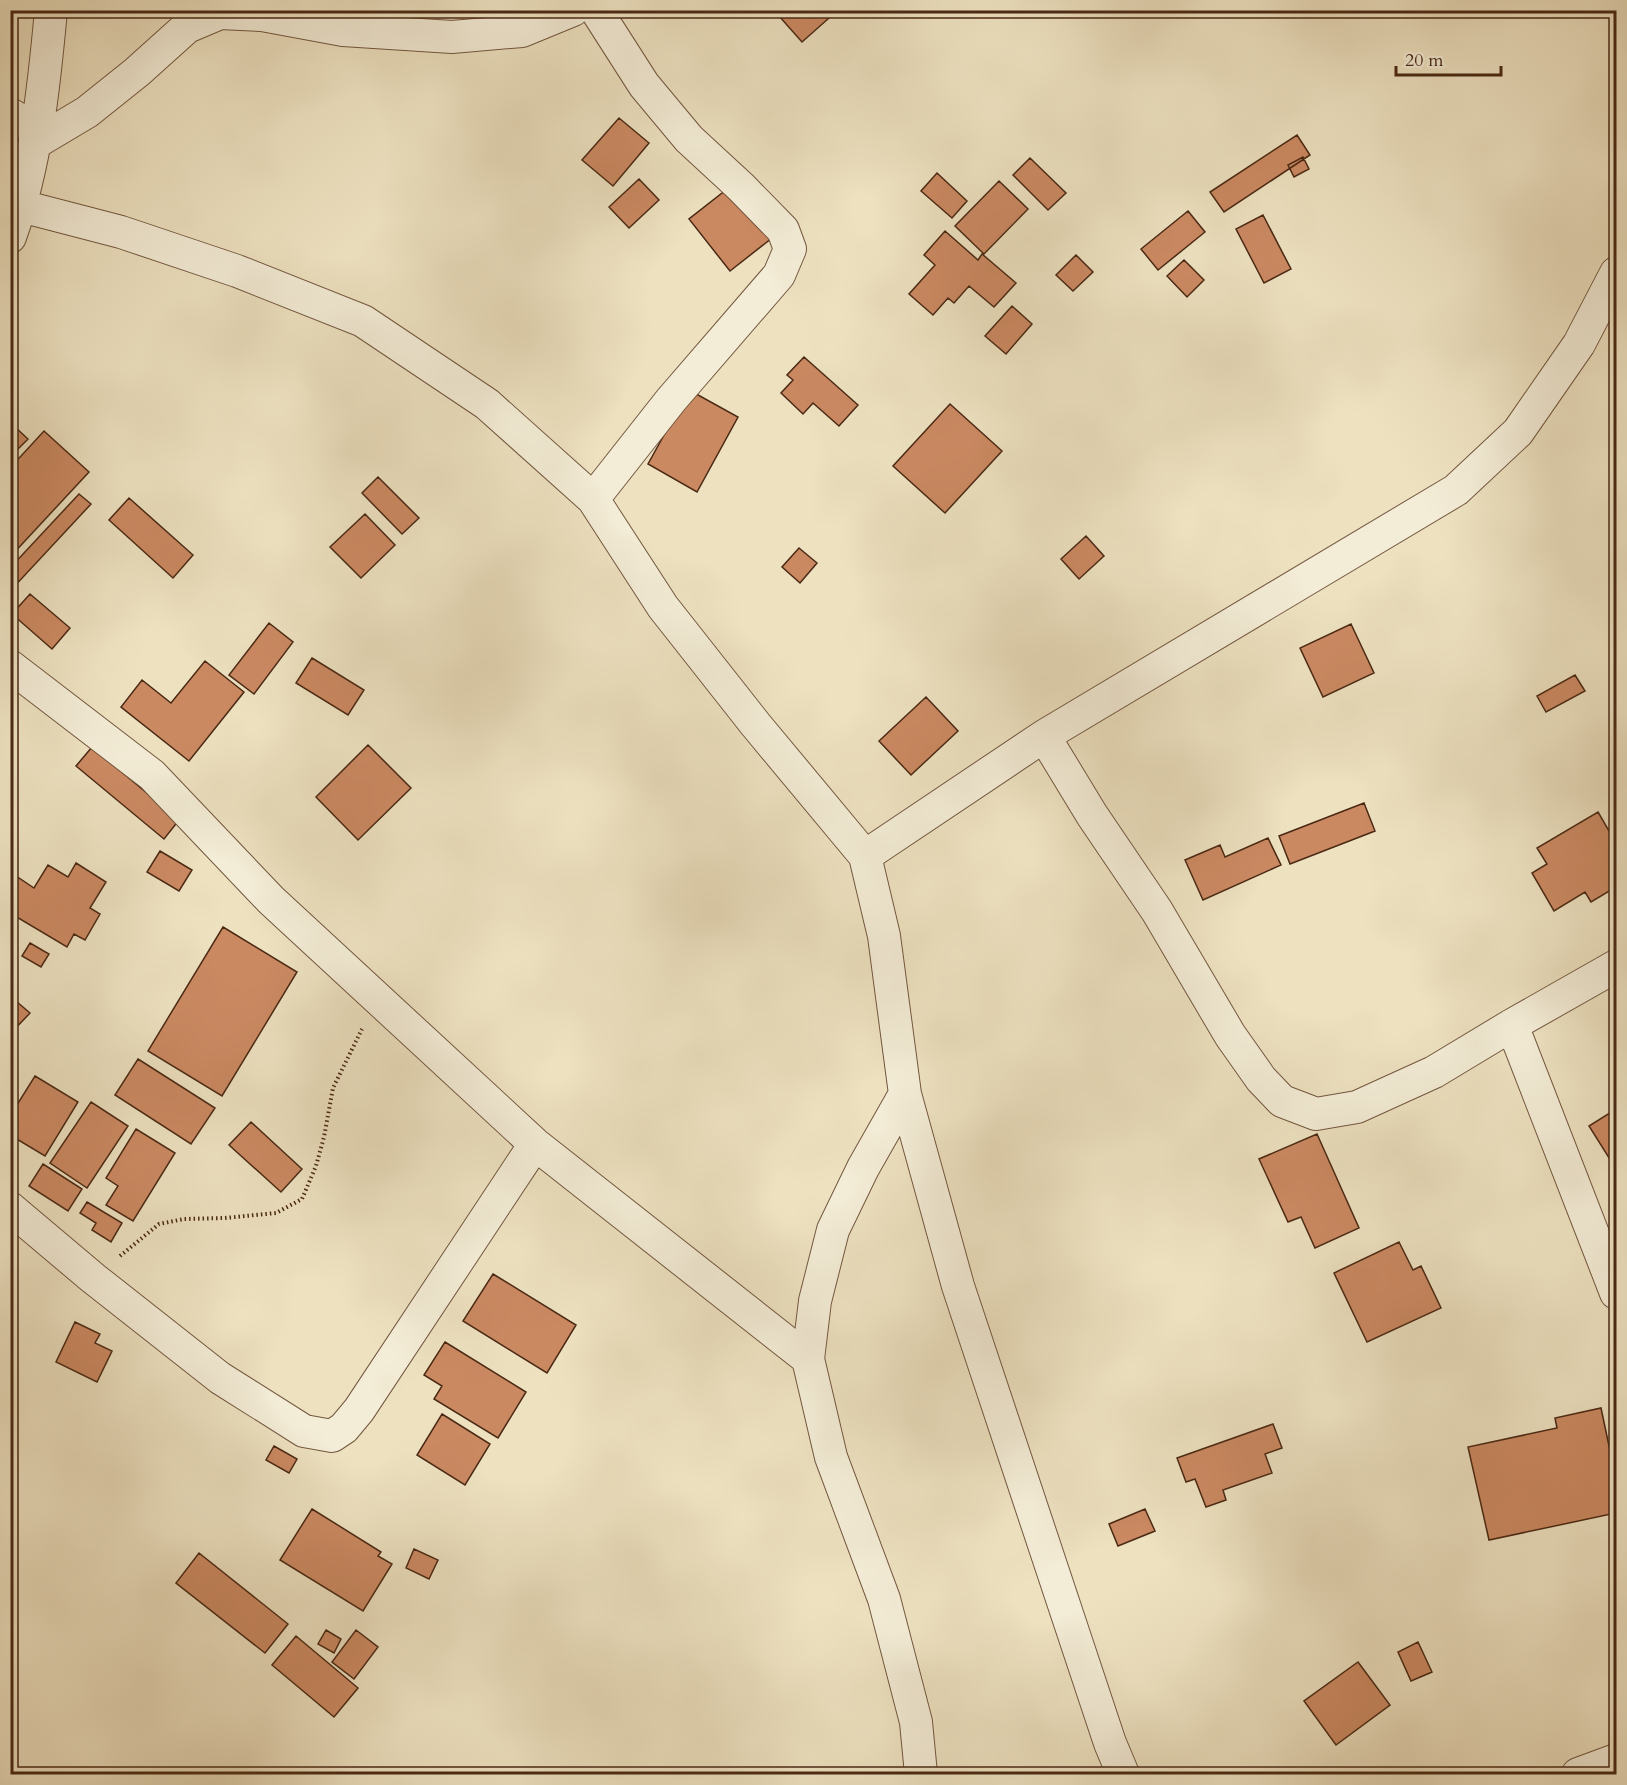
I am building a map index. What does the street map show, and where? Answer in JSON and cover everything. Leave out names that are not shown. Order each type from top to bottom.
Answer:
[{"type":"street","points":[[10,237],[21,206],[36,137],[51,10]]},
{"type":"street","points":[[36,137],[87,112],[137,72],[187,27],[220,14],[262,15],[343,30],[452,37],[522,31],[573,10]]},
{"type":"street","points":[[593,499],[671,400],[779,275],[790,249],[783,230],[741,187],[689,140],[644,85],[596,10]]},
{"type":"street","points":[[10,114],[36,137]]},
{"type":"street","points":[[21,206],[121,232],[237,271],[363,321],[487,404],[593,499],[663,607],[756,725],[866,856],[884,936],[905,1094],[957,1286],[1110,1743],[1123,1774]]},
{"type":"street","points":[[866,856],[1044,736],[1456,490],[1518,432],[1579,345],[1617,273]]},
{"type":"street","points":[[10,666],[152,775],[271,900],[534,1144],[808,1359]]},
{"type":"street","points":[[1044,736],[1092,814],[1157,911],[1230,1035],[1261,1079],[1282,1101],[1316,1114],[1357,1107],[1434,1072],[1617,966]]},
{"type":"street","points":[[1512,1025],[1617,1293]]},
{"type":"street","points":[[905,1094],[863,1168],[833,1230],[815,1301],[808,1359],[831,1457],[884,1599],[916,1722],[921,1774]]},
{"type":"street","points":[[10,1208],[93,1278],[220,1378],[304,1431],[332,1436],[344,1428],[359,1410],[534,1144]]},
{"type":"street","points":[[1578,1774],[1617,1760]]},
{"type":"path","points":[[93,1278],[159,1224],[184,1219],[276,1213],[302,1199],[316,1166],[333,1088],[377,998]]},
{"type":"building","points":[[455,10],[491,10],[492,15],[455,16]]},
{"type":"building","points":[[785,10],[838,10],[802,42],[779,16]]},
{"type":"building","points":[[619,118],[649,143],[613,186],[582,160]]},
{"type":"building","points":[[1297,135],[1310,155],[1224,212],[1210,192]]},
{"type":"building","points":[[1303,157],[1309,169],[1294,177],[1288,165]]},
{"type":"building","points":[[1030,158],[1066,193],[1048,210],[1013,175]]},
{"type":"building","points":[[937,173],[967,201],[952,218],[921,191]]},
{"type":"building","points":[[639,179],[659,200],[629,228],[609,207]]},
{"type":"building","points":[[999,181],[1028,209],[984,254],[955,226]]},
{"type":"building","points":[[731,186],[772,238],[730,271],[689,219]]},
{"type":"building","points":[[1188,211],[1205,232],[1158,270],[1141,249]]},
{"type":"building","points":[[1263,215],[1291,269],[1264,283],[1236,229]]},
{"type":"building","points":[[945,231],[978,260],[982,254],[1016,283],[994,307],[969,286],[954,303],[948,298],[933,315],[909,294],[935,265],[924,255]]},
{"type":"building","points":[[1076,255],[1093,272],[1073,291],[1056,275]]},
{"type":"building","points":[[1184,260],[1204,280],[1187,297],[1167,276]]},
{"type":"building","points":[[1012,306],[1032,324],[1006,354],[985,336]]},
{"type":"building","points":[[804,357],[858,405],[839,426],[813,403],[803,414],[781,393],[793,380],[787,375]]},
{"type":"building","points":[[689,390],[738,417],[697,492],[648,464]]},
{"type":"building","points":[[950,404],[1002,451],[945,513],[893,466]]},
{"type":"building","points":[[15,427],[28,439],[10,457],[10,432]]},
{"type":"building","points":[[44,431],[89,472],[10,557],[10,468]]},
{"type":"building","points":[[378,477],[419,518],[402,534],[362,493]]},
{"type":"building","points":[[79,494],[91,504],[11,590],[10,568]]},
{"type":"building","points":[[129,498],[193,555],[173,578],[109,520]]},
{"type":"building","points":[[365,514],[395,545],[361,578],[330,547]]},
{"type":"building","points":[[1086,536],[1104,556],[1079,579],[1061,559]]},
{"type":"building","points":[[799,548],[817,563],[800,583],[782,567]]},
{"type":"building","points":[[30,594],[70,628],[52,649],[12,614]]},
{"type":"building","points":[[269,623],[293,642],[254,694],[229,675]]},
{"type":"building","points":[[1351,624],[1374,673],[1323,697],[1300,648]]},
{"type":"building","points":[[312,658],[364,690],[348,715],[296,683]]},
{"type":"building","points":[[205,661],[244,692],[189,761],[121,707],[142,680],[171,703]]},
{"type":"building","points":[[1575,675],[1585,691],[1546,712],[1537,696]]},
{"type":"building","points":[[926,697],[958,731],[911,775],[879,741]]},
{"type":"building","points":[[368,745],[411,788],[358,840],[316,797]]},
{"type":"building","points":[[92,747],[179,820],[164,839],[76,766]]},
{"type":"building","points":[[1364,803],[1375,831],[1290,864],[1279,836]]},
{"type":"building","points":[[1598,812],[1616,843],[1616,887],[1591,902],[1585,892],[1554,911],[1532,873],[1547,864],[1537,848]]},
{"type":"building","points":[[1268,838],[1281,865],[1203,900],[1185,860],[1220,845],[1225,857]]},
{"type":"building","points":[[160,851],[192,870],[179,891],[147,872]]},
{"type":"building","points":[[76,863],[106,882],[90,908],[100,914],[85,940],[74,934],[67,947],[10,913],[10,884],[16,876],[34,888],[48,865],[68,877]]},
{"type":"building","points":[[223,927],[297,972],[222,1096],[148,1051]]},
{"type":"building","points":[[30,943],[49,954],[41,967],[22,956]]},
{"type":"building","points":[[10,996],[30,1013],[10,1034]]},
{"type":"building","points":[[138,1059],[215,1108],[191,1144],[115,1095]]},
{"type":"building","points":[[35,1076],[78,1102],[45,1156],[10,1135],[10,1116]]},
{"type":"building","points":[[91,1102],[128,1126],[87,1188],[50,1163]]},
{"type":"building","points":[[1616,1109],[1616,1169],[1589,1126]]},
{"type":"building","points":[[251,1122],[302,1169],[281,1192],[229,1145]]},
{"type":"building","points":[[136,1129],[175,1153],[133,1221],[106,1205],[118,1186],[106,1178]]},
{"type":"building","points":[[1317,1134],[1359,1228],[1315,1248],[1301,1217],[1288,1222],[1259,1159]]},
{"type":"building","points":[[43,1164],[82,1189],[68,1211],[29,1186]]},
{"type":"building","points":[[87,1202],[122,1223],[111,1242],[92,1230],[96,1223],[80,1213]]},
{"type":"building","points":[[1399,1242],[1413,1270],[1421,1266],[1441,1308],[1367,1342],[1334,1273]]},
{"type":"building","points":[[493,1274],[576,1325],[547,1373],[463,1321]]},
{"type":"building","points":[[75,1322],[100,1334],[95,1343],[112,1351],[97,1382],[56,1362]]},
{"type":"building","points":[[445,1342],[526,1392],[498,1438],[434,1399],[442,1386],[424,1375]]},
{"type":"building","points":[[1601,1408],[1616,1479],[1616,1513],[1489,1540],[1468,1447],[1557,1428],[1555,1418]]},
{"type":"building","points":[[442,1414],[490,1444],[465,1485],[417,1455]]},
{"type":"building","points":[[1273,1424],[1282,1448],[1265,1454],[1272,1473],[1223,1490],[1226,1500],[1206,1507],[1195,1479],[1186,1482],[1177,1458]]},
{"type":"building","points":[[274,1446],[297,1459],[289,1473],[266,1460]]},
{"type":"building","points":[[312,1509],[381,1552],[378,1556],[392,1564],[363,1611],[280,1560]]},
{"type":"building","points":[[1145,1509],[1155,1531],[1118,1546],[1109,1524]]},
{"type":"building","points":[[414,1549],[438,1560],[429,1579],[406,1568]]},
{"type":"building","points":[[199,1553],[288,1624],[265,1653],[176,1583]]},
{"type":"building","points":[[326,1630],[341,1639],[334,1653],[318,1644]]},
{"type":"building","points":[[356,1630],[378,1647],[354,1679],[332,1662]]},
{"type":"building","points":[[296,1636],[358,1688],[334,1717],[272,1665]]},
{"type":"building","points":[[1418,1642],[1432,1672],[1411,1681],[1398,1652]]},
{"type":"building","points":[[1358,1662],[1390,1705],[1336,1745],[1304,1701]]}]
